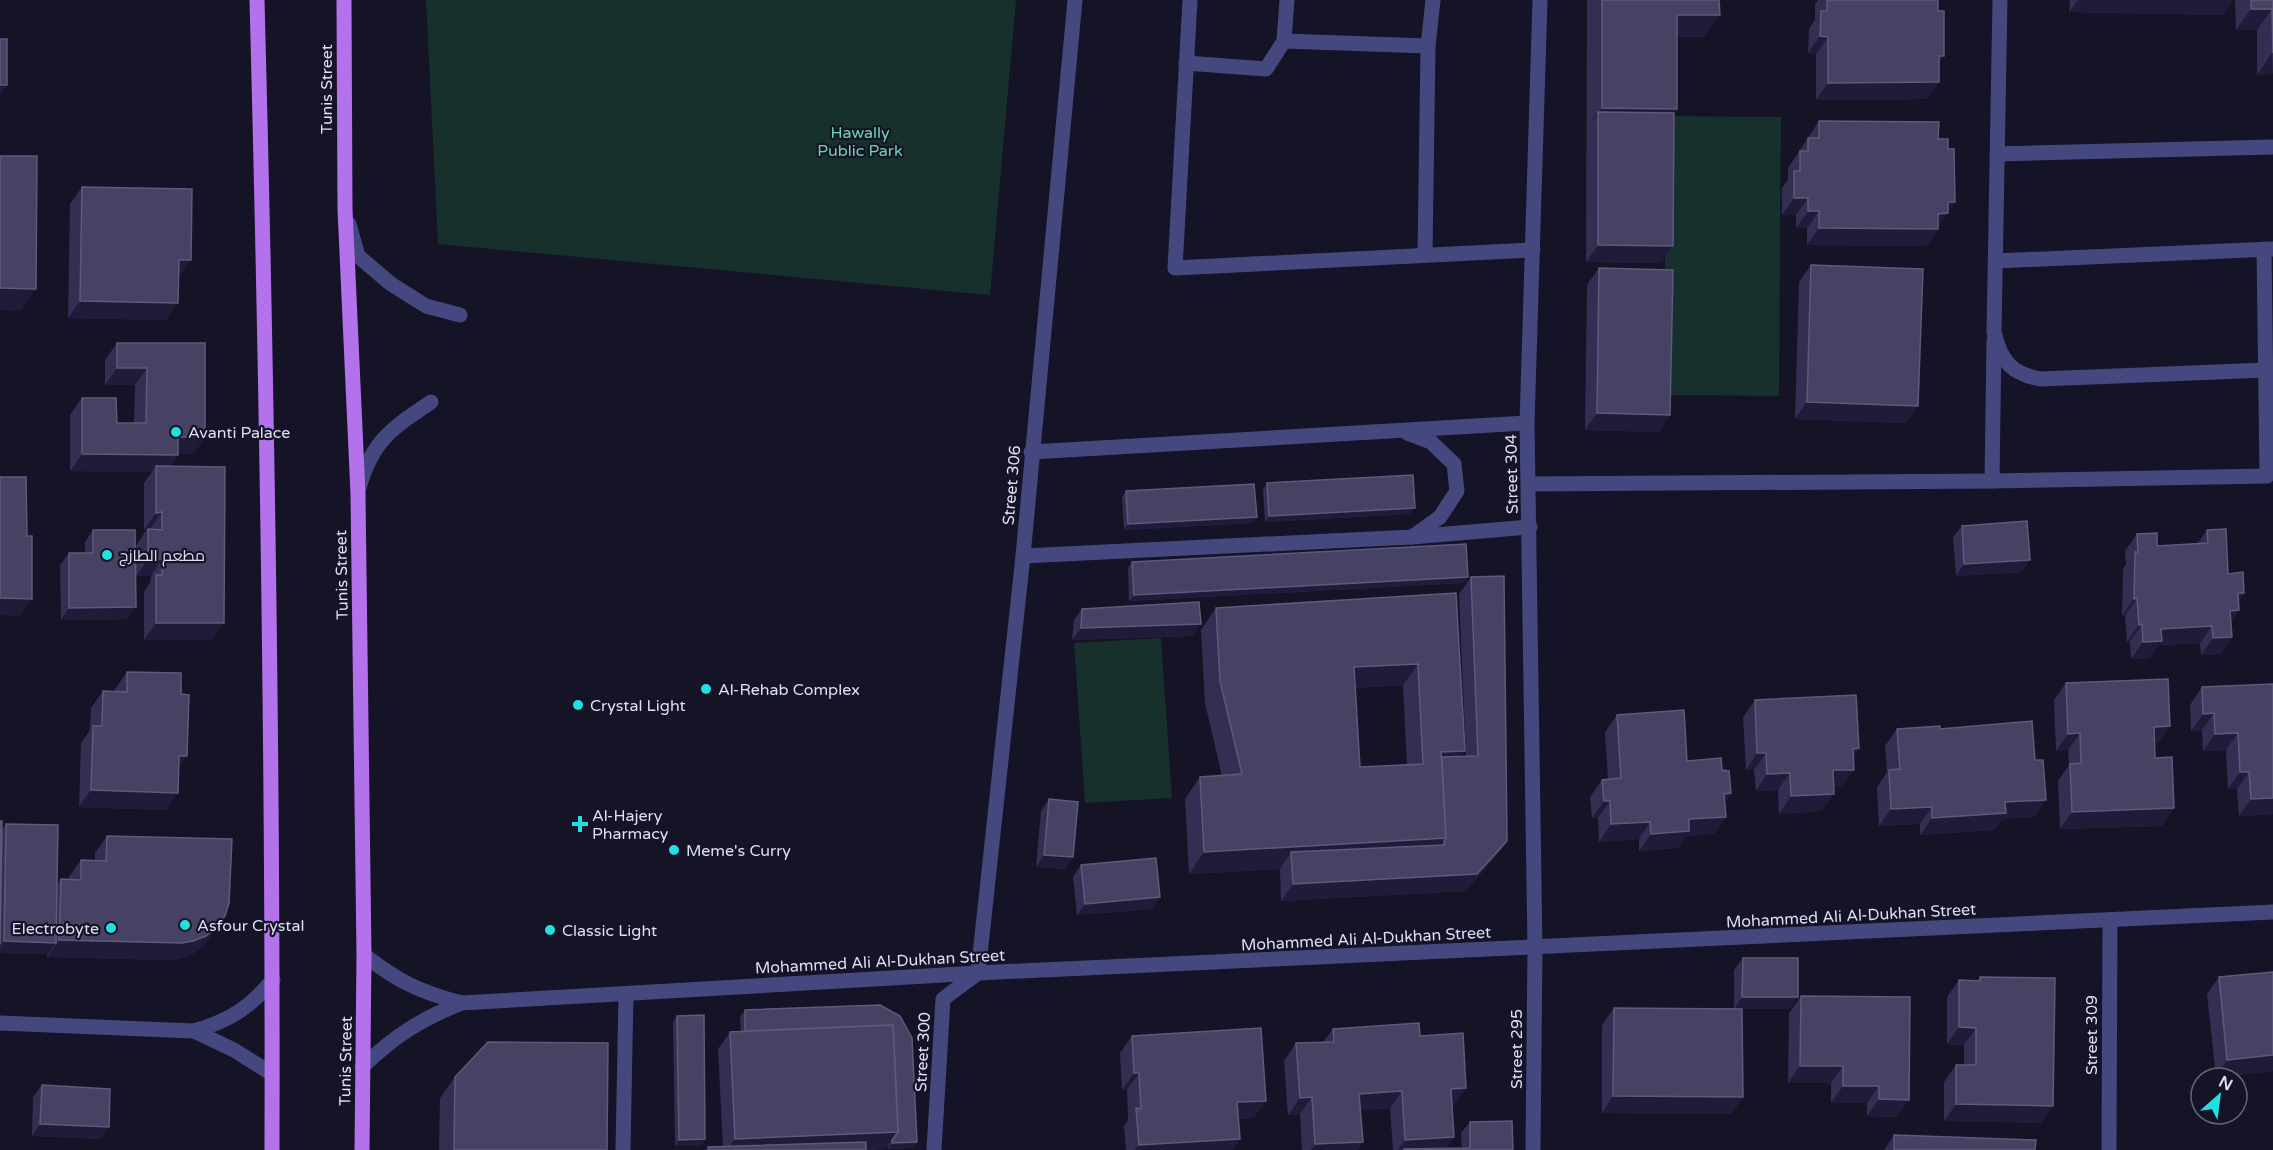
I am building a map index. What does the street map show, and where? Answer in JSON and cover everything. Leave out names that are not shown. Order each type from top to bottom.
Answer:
[{"type":"main road","points":[[257,0],[268,482],[273,980],[272,1150]]},
{"type":"main road","name":"Tunis Street","points":[[344,0],[345,209],[358,494],[364,955],[362,1150]]},
{"type":"street","name":"Street 306","points":[[978,973],[1023,556],[1075,0]]},
{"type":"street","points":[[1190,0],[1175,268],[1533,250]]},
{"type":"street","points":[[1186,63],[1266,69],[1284,41],[1287,0]]},
{"type":"street","points":[[1425,254],[1428,46],[1433,0]]},
{"type":"street","name":"Street 304","points":[[1535,948],[1527,423],[1540,0]]},
{"type":"street","points":[[1992,481],[2000,0]]},
{"type":"street","points":[[1284,41],[1428,46]]},
{"type":"street","points":[[1997,154],[2273,147]]},
{"type":"street","points":[[345,209],[358,256],[391,284],[426,306],[460,315]]},
{"type":"street","points":[[1529,484],[1992,481],[2267,476],[2269,249],[1996,261]]},
{"type":"street","points":[[1994,332],[1998,350],[2008,365],[2023,376],[2040,379],[2267,370]]},
{"type":"street","points":[[358,494],[367,462],[383,438],[431,402]]},
{"type":"street","points":[[1031,452],[1527,423]]},
{"type":"street","points":[[1402,431],[1431,442],[1454,464],[1457,491],[1440,517],[1412,537]]},
{"type":"street","points":[[1023,556],[1412,537],[1530,527]]},
{"type":"street","name":"Mohammed Ali Al-Dukhan Street","points":[[364,955],[393,977],[426,993],[461,1003],[978,973],[2273,912]]},
{"type":"street","name":"Street 309","points":[[2109,920],[2109,1150]]},
{"type":"street","name":"Street 295","points":[[1533,1150],[1535,948]]},
{"type":"street","name":"Street 300","points":[[934,1150],[943,999],[978,973]]},
{"type":"street","points":[[194,1032],[238,1013],[257,998],[273,980]]},
{"type":"street","points":[[623,1150],[626,995]]},
{"type":"street","name":"Mohammed Ali Al-Dukhan Street","points":[[362,1067],[391,1040],[424,1018],[461,1003]]},
{"type":"street","points":[[0,1023],[194,1032],[234,1050],[272,1074]]},
{"type":"green space","name":"Hawally Public Park","points":[[426,0],[1016,0],[990,295],[438,244]]},
{"type":"green space","points":[[1666,116],[1781,117],[1779,396],[1664,395]]},
{"type":"green space","points":[[1161,638],[1172,798],[1085,803],[1074,643]]},
{"type":"building","points":[[1602,0],[1719,0],[1720,15],[1677,15],[1677,109],[1602,108]]},
{"type":"building","points":[[1827,0],[1938,0],[1938,11],[1944,11],[1944,56],[1939,56],[1939,82],[1828,83],[1828,37],[1820,36],[1821,11],[1827,11]]},
{"type":"building","points":[[2251,0],[2273,0],[2273,53],[2272,9],[2251,9]]},
{"type":"building","points":[[0,39],[7,39],[7,85],[0,85]]},
{"type":"building","points":[[1598,112],[1674,113],[1673,246],[1598,245]]},
{"type":"building","points":[[1819,121],[1939,122],[1938,139],[1948,139],[1948,149],[1954,149],[1955,202],[1948,202],[1948,213],[1938,214],[1938,229],[1819,228],[1819,211],[1808,211],[1808,198],[1794,198],[1794,171],[1800,171],[1800,151],[1808,151],[1808,138],[1819,138]]},
{"type":"building","points":[[0,156],[37,156],[36,289],[0,288]]},
{"type":"building","points":[[82,187],[192,189],[191,260],[179,260],[178,303],[80,301]]},
{"type":"building","points":[[1811,265],[1923,269],[1918,406],[1807,402]]},
{"type":"building","points":[[1599,268],[1673,270],[1670,415],[1597,413]]},
{"type":"building","points":[[117,343],[205,343],[205,437],[178,437],[178,455],[82,454],[82,398],[116,398],[117,423],[146,423],[147,368],[117,368]]},
{"type":"building","points":[[156,466],[225,467],[224,623],[156,623],[156,575],[162,575],[162,559],[148,559],[148,529],[162,530],[162,512],[156,513]]},
{"type":"building","points":[[1413,475],[1415,508],[1269,516],[1267,483]]},
{"type":"building","points":[[0,477],[26,477],[27,536],[32,536],[32,599],[0,598]]},
{"type":"building","points":[[1254,484],[1257,517],[1128,524],[1126,491]]},
{"type":"building","points":[[2027,521],[2030,560],[1964,564],[1962,526]]},
{"type":"building","points":[[2226,529],[2228,574],[2243,572],[2244,593],[2238,593],[2239,610],[2230,611],[2232,637],[2213,638],[2212,626],[2161,629],[2162,641],[2143,642],[2137,598],[2134,599],[2135,552],[2138,552],[2137,534],[2157,533],[2157,546],[2208,543],[2207,530]]},
{"type":"building","points":[[93,530],[135,530],[136,607],[69,608],[69,553],[93,553]]},
{"type":"building","points":[[1466,544],[1468,577],[1134,595],[1132,562]]},
{"type":"building","points":[[1504,576],[1507,841],[1477,874],[1293,884],[1291,852],[1444,845],[1446,838],[1442,757],[1478,756],[1471,577]]},
{"type":"building","points":[[1456,593],[1465,751],[1441,752],[1446,838],[1204,852],[1200,777],[1242,774],[1220,681],[1216,608]],"holes":[[[1418,664],[1423,764],[1360,767],[1354,667]]]},
{"type":"building","points":[[1199,602],[1201,624],[1081,628],[1082,609]]},
{"type":"building","points":[[127,672],[181,673],[181,694],[189,695],[187,756],[179,756],[178,793],[91,790],[93,726],[102,726],[103,691],[127,692]]},
{"type":"building","points":[[2168,679],[2170,726],[2154,727],[2155,758],[2172,757],[2174,808],[2072,812],[2070,764],[2081,763],[2080,733],[2068,734],[2066,683]]},
{"type":"building","points":[[2273,684],[2273,798],[2251,799],[2249,772],[2240,772],[2238,733],[2215,734],[2214,713],[2203,714],[2202,687]]},
{"type":"building","points":[[1856,695],[1859,748],[1853,749],[1854,770],[1833,770],[1834,794],[1791,796],[1790,773],[1767,774],[1766,753],[1757,753],[1755,700]]},
{"type":"building","points":[[1684,710],[1687,761],[1721,758],[1722,770],[1729,771],[1731,793],[1724,794],[1726,817],[1689,819],[1689,831],[1651,834],[1650,822],[1611,824],[1610,801],[1604,801],[1602,780],[1621,778],[1617,715]]},
{"type":"building","points":[[2032,721],[2035,760],[2043,760],[2046,800],[2005,802],[2006,813],[1932,818],[1932,807],[1891,809],[1889,770],[1900,769],[1897,729],[1940,726],[1940,729]]},
{"type":"building","points":[[1049,799],[1078,802],[1073,857],[1044,855]]},
{"type":"building","points":[[0,821],[2,821],[0,944]]},
{"type":"building","points":[[6,824],[58,825],[56,943],[4,941]]},
{"type":"building","points":[[107,836],[232,839],[229,903],[225,916],[206,936],[182,943],[59,940],[61,879],[81,880],[81,860],[106,861]]},
{"type":"building","points":[[1156,858],[1160,897],[1085,904],[1081,865]]},
{"type":"building","points":[[1743,958],[1798,958],[1798,997],[1742,997]]},
{"type":"building","points":[[2273,972],[2273,1055],[2227,1060],[2219,977]]},
{"type":"building","points":[[1980,977],[2055,978],[2053,1106],[1956,1104],[1956,1065],[1976,1065],[1976,1028],[1959,1027],[1959,980],[1980,981]]},
{"type":"building","points":[[1801,996],[1910,997],[1909,1100],[1879,1099],[1879,1086],[1843,1086],[1843,1066],[1800,1066]]},
{"type":"building","points":[[880,1005],[900,1016],[912,1038],[917,1142],[892,1143],[898,1132],[893,1025],[745,1031],[745,1010]]},
{"type":"building","points":[[1614,1008],[1742,1009],[1743,1097],[1613,1096]]},
{"type":"building","points":[[704,1015],[705,1139],[679,1140],[677,1016]]},
{"type":"building","points":[[1419,1023],[1420,1036],[1463,1033],[1466,1088],[1451,1089],[1454,1137],[1405,1140],[1402,1091],[1359,1094],[1363,1142],[1315,1144],[1312,1097],[1300,1098],[1296,1043],[1334,1042],[1333,1029]]},
{"type":"building","points":[[893,1025],[898,1132],[735,1139],[730,1032]]},
{"type":"building","points":[[1261,1028],[1266,1101],[1237,1102],[1240,1139],[1139,1145],[1136,1108],[1141,1109],[1139,1073],[1134,1073],[1132,1036]]},
{"type":"building","points":[[488,1042],[608,1043],[607,1150],[454,1150],[455,1077]]},
{"type":"building","points":[[42,1085],[110,1089],[109,1127],[40,1124]]},
{"type":"building","points":[[1512,1121],[1513,1150],[1404,1150],[1470,1148],[1470,1122]]},
{"type":"building","points":[[1894,1135],[2036,1140],[2035,1150],[1894,1150]]},
{"type":"building","points":[[866,1142],[866,1150],[709,1150],[708,1147]]},
{"type":"place","name":"Avanti Palace","points":[[176,432]]},
{"type":"place","name":"مطعم الطازج","points":[[107,555]]},
{"type":"place","name":"Al-Rehab Complex","points":[[706,689]]},
{"type":"place","name":"Crystal Light","points":[[578,705]]},
{"type":"place","name":"Al-Hajery Pharmacy","points":[[580,824]]},
{"type":"place","name":"Meme's Curry","points":[[674,850]]},
{"type":"place","name":"Asfour Crystal","points":[[185,925]]},
{"type":"place","name":"Electrobyte","points":[[111,928]]},
{"type":"place","name":"Classic Light","points":[[550,930]]}]
